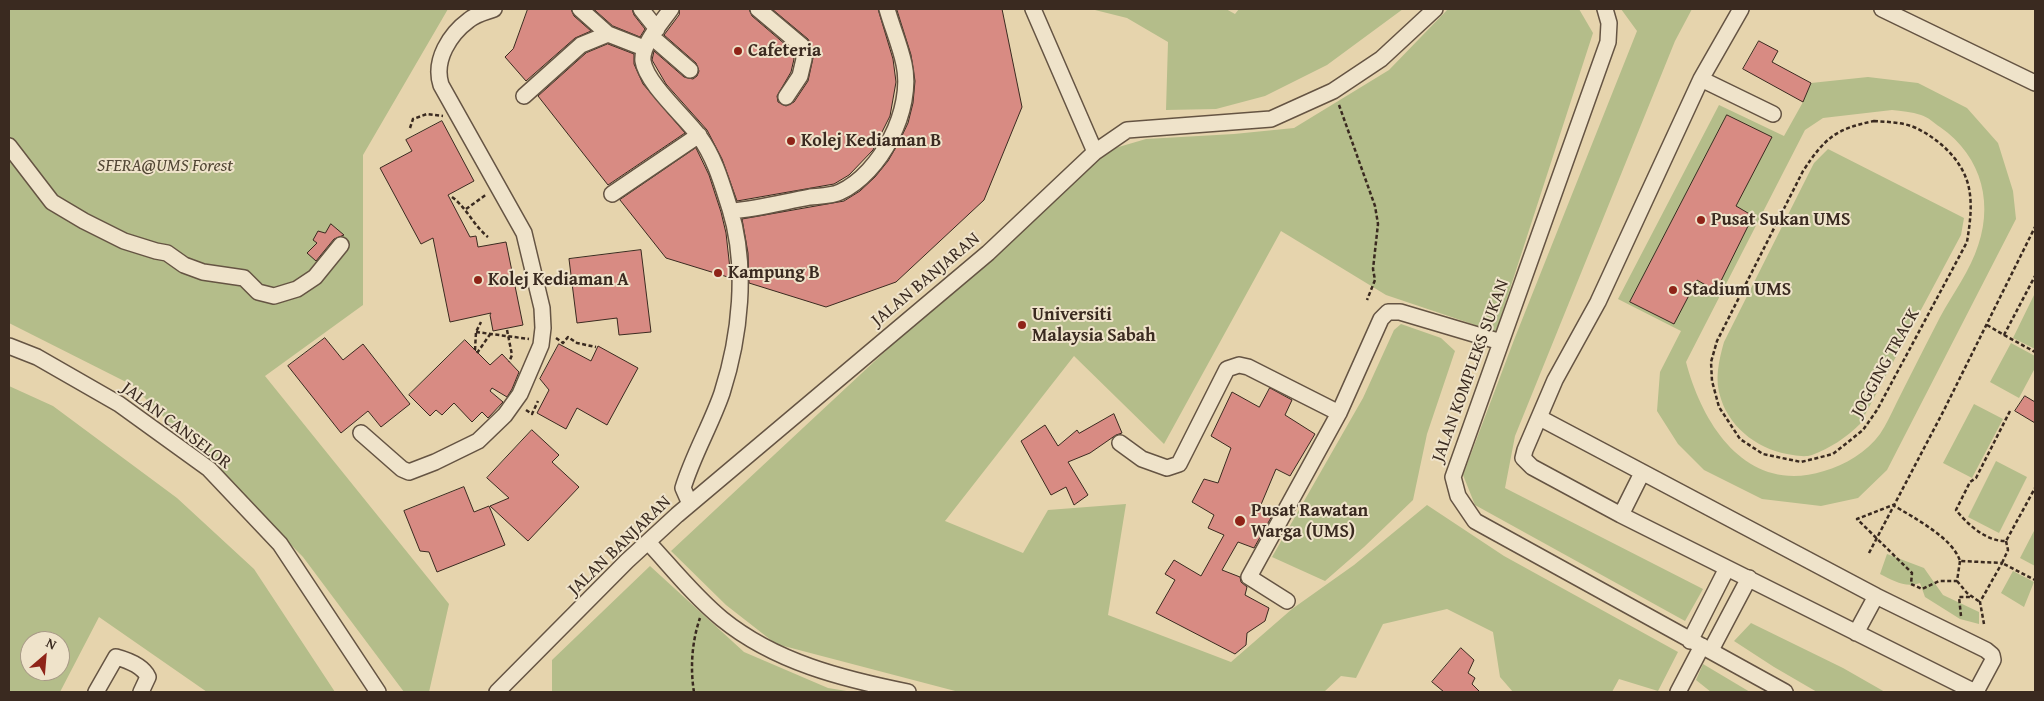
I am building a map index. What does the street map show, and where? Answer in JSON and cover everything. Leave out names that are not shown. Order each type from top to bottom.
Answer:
[{"type":"street","points":[[361,433],[402,469],[409,472],[435,462],[478,440],[505,415],[520,394],[541,345],[542,308],[524,233],[438,76],[442,52],[447,43],[469,19],[494,9]]},
{"type":"street","points":[[580,9],[608,34]]},
{"type":"street","points":[[641,9],[651,38],[690,70]]},
{"type":"street","points":[[671,9],[651,38],[643,62],[653,82],[699,135],[712,158],[731,211],[737,235],[740,270],[738,312],[733,347],[722,393],[688,470],[683,488],[690,504]]},
{"type":"street","points":[[758,9],[802,46],[804,59],[800,76],[786,98]]},
{"type":"street","points":[[731,211],[755,209],[838,194],[860,181],[884,151],[898,125],[906,92],[905,64],[887,9]]},
{"type":"street","points":[[1033,9],[1095,152]]},
{"type":"street","name":"JALAN BANJARAN","points":[[497,692],[648,542],[690,504],[988,253],[1095,152],[1127,130],[1272,119],[1333,91],[1381,59],[1436,9]]},
{"type":"street","name":"JALAN KOMPLEKS SUKAN","points":[[1604,9],[1609,24],[1608,42],[1453,477],[1458,496],[1475,521],[1785,692]]},
{"type":"street","points":[[1540,418],[1876,596],[1986,650],[1992,655],[1993,660],[1978,688],[1974,691],[1969,689],[1620,515],[1532,467],[1524,458],[1525,450],[1555,380],[1598,302],[1701,79],[1741,9]]},
{"type":"street","points":[[1882,9],[2035,83]]},
{"type":"street","points":[[524,96],[581,45],[608,34],[651,38]]},
{"type":"street","points":[[1701,79],[1773,114]]},
{"type":"street","points":[[612,194],[699,135]]},
{"type":"street","points":[[9,146],[52,202],[84,221],[124,241],[167,253],[184,265],[203,272],[244,278],[258,292],[274,296],[297,289],[315,277],[341,245]]},
{"type":"street","points":[[1287,601],[1249,577],[1339,413],[1381,318],[1388,312],[1400,312],[1502,342]]},
{"type":"street","name":"JALAN CANSELOR","points":[[9,346],[37,358],[119,404],[208,469],[280,544],[378,692]]},
{"type":"street","points":[[1120,443],[1142,459],[1166,468],[1178,464],[1227,369],[1239,365],[1248,367],[1339,413]]},
{"type":"street","points":[[1620,515],[1642,473]]},
{"type":"street","points":[[648,542],[705,604],[749,639],[786,657],[838,676],[906,692]]},
{"type":"street","points":[[1678,692],[1701,646],[1727,568]]},
{"type":"street","points":[[1701,646],[1749,578]]},
{"type":"street","points":[[1856,633],[1876,596]]},
{"type":"street","points":[[96,692],[116,657],[127,660],[145,671],[148,677],[141,692]]},
{"type":"path","points":[[1333,91],[1344,116],[1375,206],[1378,224],[1373,269],[1375,280],[1367,300]]},
{"type":"path","points":[[410,128],[412,119],[427,114],[442,117],[455,110]]},
{"type":"path","name":"JOGGING TRACK","points":[[1874,121],[1895,122],[1916,128],[1947,149],[1961,168],[1968,185],[1971,218],[1967,242],[1877,410],[1863,430],[1834,454],[1801,462],[1763,454],[1740,439],[1719,407],[1712,382],[1711,362],[1717,341],[1803,171],[1817,149],[1849,126],[1874,121]]},
{"type":"path","points":[[466,209],[499,186]]},
{"type":"path","points":[[452,197],[466,209],[478,229],[488,237]]},
{"type":"path","points":[[1869,553],[1987,325],[2035,227]]},
{"type":"path","points":[[2004,335],[2035,276]]},
{"type":"path","points":[[481,322],[476,332],[476,351],[491,333]]},
{"type":"path","points":[[1987,325],[2035,352]]},
{"type":"path","points":[[506,330],[512,355],[509,362]]},
{"type":"path","points":[[476,332],[524,337],[541,345],[554,337],[563,343],[568,337],[577,343],[596,347]]},
{"type":"path","points":[[2006,542],[1996,542],[1965,522],[1956,510],[1970,482],[1976,478],[2010,411]]},
{"type":"path","points":[[1984,624],[1980,602],[2002,563],[2008,550],[2006,542],[2035,488]]},
{"type":"path","points":[[1893,505],[1858,519],[1912,573],[1912,584],[1922,589],[1939,581],[1957,581]]},
{"type":"path","points":[[1893,505],[1941,537],[1958,554],[1960,561],[1957,581],[1966,593],[1980,602]]},
{"type":"path","points":[[1960,561],[2002,563],[2035,580]]},
{"type":"path","points":[[1961,616],[1959,597],[1973,598]]},
{"type":"path","points":[[694,692],[691,672],[696,628],[705,604]]},
{"type":"green space","name":"SFERA@UMS Forest","points":[[9,9],[448,9],[363,155],[363,305],[265,376],[449,604],[429,692],[404,692],[303,557],[132,385],[9,323]]},
{"type":"green space","points":[[1091,9],[1226,9],[1235,14],[1239,9],[1403,9],[1327,65],[1265,96],[1216,109],[1166,110],[1168,42],[1127,18]]},
{"type":"green space","points":[[1448,9],[1579,9],[1593,33],[1496,332],[1386,295],[1281,231],[1164,444],[1074,356],[945,521],[1023,553],[1048,510],[1126,504],[1108,615],[1231,662],[1292,609],[1354,565],[1427,505],[1504,556],[1678,652],[1658,691],[1619,679],[1612,692],[1513,692],[1500,677],[1493,632],[1447,609],[1383,624],[1356,678],[1341,676],[1324,692],[959,692],[776,644],[726,605],[671,551],[1098,153],[1146,139],[1234,134],[1294,128],[1389,70]]},
{"type":"green space","points":[[1621,9],[1692,9],[1675,41],[1515,436],[1505,488],[1703,589],[1685,621],[1475,505],[1463,475],[1514,340],[1637,31]]},
{"type":"green space","name":"Stadium UMS","points":[[1868,77],[1918,83],[1967,108],[1998,143],[2013,191],[2016,219],[1887,470],[1858,498],[1821,506],[1762,499],[1704,470],[1678,444],[1657,411],[1660,372],[1681,331],[1618,299],[1719,105],[1784,136],[1811,83]],"holes":[[[1892,110],[1918,114],[1931,120],[1955,139],[1966,153],[1975,168],[1981,184],[1984,201],[1981,236],[1966,272],[1875,441],[1855,457],[1824,471],[1797,476],[1773,473],[1751,464],[1733,450],[1717,431],[1704,410],[1686,362],[1805,130],[1823,118]]]},
{"type":"green space","points":[[1828,149],[1964,218],[1961,235],[1860,424],[1843,438],[1825,449],[1812,455],[1800,456],[1770,449],[1759,444],[1740,429],[1732,420],[1721,399],[1718,385],[1718,370],[1724,342],[1814,163]]},
{"type":"green space","points":[[2035,293],[2035,349],[2013,338]]},
{"type":"green space","points":[[1401,324],[1441,338],[1455,351],[1427,434],[1413,500],[1325,581],[1272,557],[1363,398],[1394,330]]},
{"type":"green space","points":[[2011,343],[2035,356],[2035,368],[2019,398],[1990,382]]},
{"type":"green space","points":[[9,386],[53,406],[177,498],[254,569],[335,692],[207,692],[99,617],[70,673],[70,631],[20,631],[20,681],[66,681],[60,692],[9,692]]},
{"type":"green space","points":[[1974,404],[2003,419],[1972,478],[1943,463]]},
{"type":"green space","points":[[1996,461],[2027,477],[1999,533],[1968,517]]},
{"type":"green space","points":[[2035,529],[2035,566],[2020,558]]},
{"type":"green space","points":[[1887,554],[1924,568],[1943,595],[1979,612],[1979,624],[1960,619],[1925,597],[1920,583],[1904,584],[1880,574]]},
{"type":"green space","points":[[650,566],[744,652],[828,688],[853,692],[552,692],[552,660]]},
{"type":"green space","points":[[2013,571],[2034,582],[2024,607],[2001,593]]},
{"type":"green space","points":[[1751,623],[1843,668],[1885,692],[1817,692],[1734,641]]},
{"type":"green space","points":[[1703,664],[1750,692],[1711,692],[1696,680]]},
{"type":"building","points":[[528,9],[571,9],[574,16],[591,31],[575,38],[526,81],[505,57],[513,49]]},
{"type":"building","points":[[594,9],[632,9],[634,15],[645,29],[640,37],[613,26]]},
{"type":"building","points":[[680,9],[749,9],[752,16],[793,51],[794,59],[791,72],[777,96],[778,102],[786,106],[794,102],[808,81],[813,58],[808,39],[772,9],[878,9],[893,59],[896,82],[890,116],[873,150],[849,175],[834,184],[737,201],[722,159],[707,130],[666,84],[652,60],[654,51],[684,77],[693,79],[697,76],[699,71],[696,63],[664,35],[679,15]]},
{"type":"building","points":[[897,9],[1002,9],[1022,107],[984,200],[896,282],[826,307],[749,283],[748,253],[742,219],[844,201],[860,191],[875,177],[888,161],[899,142],[908,123],[913,103],[915,81],[911,55]]},
{"type":"building","points":[[1759,41],[1778,51],[1772,62],[1811,83],[1803,102],[1743,69]]},
{"type":"building","points":[[608,44],[634,54],[634,64],[643,84],[685,133],[608,185],[538,96],[586,53]]},
{"type":"building","name":"Pusat Sukan UMS","points":[[1727,115],[1772,137],[1736,206],[1753,216],[1716,291],[1697,280],[1674,324],[1630,302]]},
{"type":"building","points":[[442,121],[474,181],[448,195],[470,237],[476,236],[478,247],[506,242],[523,325],[493,331],[491,313],[450,322],[433,238],[421,244],[380,168],[412,151],[406,140]]},
{"type":"building","points":[[696,148],[709,175],[721,212],[726,233],[731,278],[666,258],[620,200]]},
{"type":"building","points":[[331,224],[344,235],[334,239],[316,261],[307,253],[317,243],[313,240],[318,231],[325,233]]},
{"type":"building","points":[[641,250],[651,332],[619,335],[617,318],[577,323],[569,259]]},
{"type":"building","points":[[325,338],[343,360],[363,344],[410,404],[381,427],[368,411],[341,433],[288,366]]},
{"type":"building","points":[[465,340],[490,365],[502,354],[519,372],[512,389],[507,397],[492,388],[490,391],[503,402],[488,418],[482,412],[472,422],[454,403],[442,415],[436,410],[430,416],[409,395]]},
{"type":"building","points":[[559,344],[591,361],[598,346],[638,368],[607,425],[577,408],[566,429],[537,413],[549,390],[540,379]]},
{"type":"building","name":"Pusat Rawatan Warga (UMS)","points":[[1270,388],[1292,400],[1285,415],[1315,434],[1290,476],[1276,469],[1260,507],[1273,514],[1254,548],[1238,542],[1222,570],[1240,577],[1241,582],[1247,587],[1245,595],[1269,608],[1265,621],[1247,633],[1246,645],[1235,654],[1156,613],[1175,580],[1165,574],[1174,560],[1201,576],[1224,535],[1208,528],[1214,515],[1192,502],[1204,479],[1218,483],[1231,448],[1211,436],[1232,392],[1259,407]]},
{"type":"building","points":[[2025,396],[2035,402],[2035,423],[2015,411]]},
{"type":"building","points":[[1114,414],[1122,433],[1090,453],[1068,462],[1088,495],[1074,505],[1066,487],[1051,495],[1021,441],[1045,425],[1058,446],[1077,430],[1079,433]]},
{"type":"building","points":[[532,430],[559,455],[552,462],[579,487],[528,541],[490,506],[509,498],[487,478]]},
{"type":"building","points":[[464,487],[474,512],[489,506],[505,545],[437,572],[429,552],[420,551],[404,511]]},
{"type":"building","points":[[1461,648],[1474,660],[1468,673],[1475,678],[1472,684],[1480,692],[1444,692],[1432,682]]},
{"type":"place","name":"Cafeteria","points":[[738,51]]},
{"type":"place","name":"Kolej Kediaman B","points":[[791,141]]},
{"type":"place","name":"Pusat Sukan UMS","points":[[1701,220]]},
{"type":"place","name":"Kampung B","points":[[718,273]]},
{"type":"place","name":"Kolej Kediaman A","points":[[478,280]]},
{"type":"place","name":"Stadium UMS","points":[[1673,290]]},
{"type":"place","name":"Universiti Malaysia Sabah","points":[[1022,325]]},
{"type":"place","name":"Pusat Rawatan Warga (UMS)","points":[[1240,521]]}]
